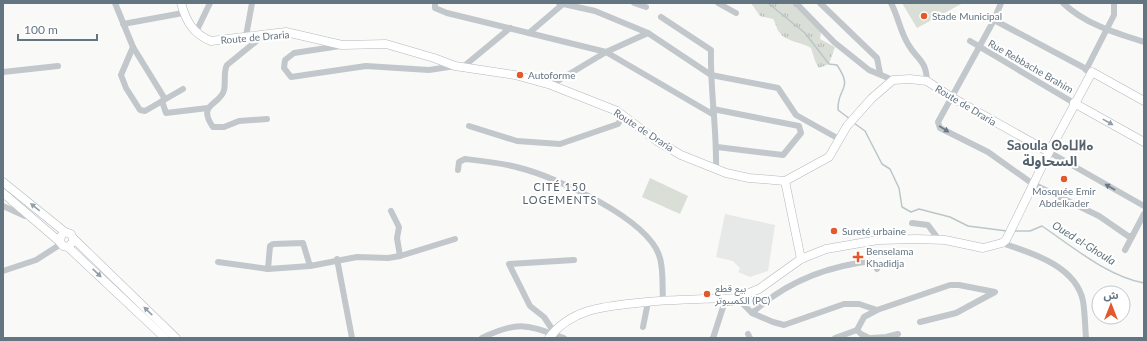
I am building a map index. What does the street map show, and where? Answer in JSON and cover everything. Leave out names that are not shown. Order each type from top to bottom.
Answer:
[{"type":"main road","name":"Route de Draria","points":[[181,3],[183,12],[191,29],[211,41],[265,34],[295,33],[332,44],[386,44],[459,67],[515,75],[551,85],[617,111],[657,141],[681,155],[716,169],[749,178],[785,181]]},
{"type":"main road","points":[[552,335],[572,318],[585,312],[617,304],[663,300],[736,298],[759,289],[802,259],[826,249],[878,240],[938,240],[983,248],[1004,241],[1012,228],[1089,71],[1144,101]]},
{"type":"main road","name":"Route de Draria","points":[[893,80],[910,79],[927,81],[951,97],[1049,152]]},
{"type":"main road","points":[[802,259],[785,181],[829,157],[847,126],[872,98],[893,80]]},
{"type":"main road","points":[[1074,103],[1144,142]]},
{"type":"main road","points":[[3,182],[65,232],[71,234],[74,239],[176,338]]},
{"type":"main road","points":[[3,193],[62,244],[165,338]]},
{"type":"main road","points":[[62,244],[61,236],[65,232]]},
{"type":"main road","points":[[62,244],[72,245],[74,239]]},
{"type":"street","points":[[115,3],[133,47],[163,100],[166,113],[208,108]]},
{"type":"street","points":[[196,32],[210,3]]},
{"type":"street","points":[[246,36],[252,3]]},
{"type":"street","points":[[435,3],[435,8],[447,13],[606,52],[714,112],[799,126]]},
{"type":"street","points":[[634,3],[646,7]]},
{"type":"street","points":[[718,3],[736,13]]},
{"type":"street","points":[[820,3],[877,58],[880,73]]},
{"type":"street","points":[[892,3],[908,44],[924,62],[927,81]]},
{"type":"street","points":[[1001,3],[994,20],[938,122],[940,128],[988,152],[1033,184],[1099,216],[1128,236],[1132,236]]},
{"type":"street","points":[[1063,3],[1073,13],[1108,31],[1144,42]]},
{"type":"street","points":[[994,20],[1089,71],[1114,15],[1114,3]]},
{"type":"street","points":[[529,33],[564,4],[595,10],[648,33],[711,75],[778,88],[796,115],[839,138]]},
{"type":"street","points":[[801,4],[834,42],[869,70],[880,73],[893,80]]},
{"type":"street","points":[[123,24],[183,12]]},
{"type":"street","points":[[661,17],[711,50],[711,75],[717,147],[716,169]]},
{"type":"street","points":[[342,45],[294,53],[284,60],[284,68],[291,78],[366,66],[429,70],[459,67],[510,28]]},
{"type":"street","points":[[551,85],[606,52],[648,33]]},
{"type":"street","points":[[265,34],[227,64],[224,91],[221,96],[211,103],[208,108],[208,121],[213,127],[224,127],[239,122],[266,119]]},
{"type":"street","name":"Rue Rebbache Brahim","points":[[970,41],[1074,103]]},
{"type":"street","points":[[133,47],[121,75],[126,88],[137,107],[142,111],[183,89]]},
{"type":"street","points":[[3,72],[58,66]]},
{"type":"street","points":[[469,126],[517,141],[560,144],[618,124],[623,116]]},
{"type":"street","points":[[799,126],[804,119]]},
{"type":"street","points":[[717,147],[783,154],[801,132],[799,126]]},
{"type":"street","points":[[1049,152],[1144,206]]},
{"type":"street","points":[[458,170],[459,162],[465,159],[520,168],[564,183],[622,214],[653,244],[659,255],[663,300]]},
{"type":"street","points":[[3,206],[22,214],[41,230],[62,244],[36,260],[3,271]]},
{"type":"street","points":[[391,211],[399,227],[397,238],[400,256]]},
{"type":"street","points":[[1125,250],[1144,214]]},
{"type":"street","points":[[912,223],[928,225],[938,240]]},
{"type":"street","points":[[218,262],[268,270],[310,266],[337,259],[358,257],[388,258],[400,256],[455,239]]},
{"type":"street","points":[[1004,241],[1041,258],[1067,274],[1075,284],[1083,300],[1086,338]]},
{"type":"street","points":[[268,270],[270,246],[273,244],[303,243],[310,266]]},
{"type":"street","points":[[337,259],[352,338]]},
{"type":"street","points":[[552,335],[544,318],[530,306],[508,266],[509,264],[574,260]]},
{"type":"street","points":[[752,313],[765,302],[784,290],[817,274],[856,263],[872,261],[877,269]]},
{"type":"street","points":[[835,338],[857,330],[864,317],[877,310],[950,285],[959,285],[995,292],[956,313],[920,322]]},
{"type":"street","points":[[713,338],[726,298]]},
{"type":"street","points":[[736,298],[752,313],[784,325],[844,304],[859,304],[877,310]]},
{"type":"street","points":[[643,327],[648,302]]},
{"type":"street","points":[[482,338],[502,328],[513,326],[523,326],[564,338]]},
{"type":"street","points":[[857,330],[861,334],[871,338],[886,338],[898,334]]},
{"type":"shaded area","points":[[725,214],[775,225],[768,271],[750,277],[738,272],[740,268],[733,261],[716,257]]},
{"type":"green space","points":[[751,3],[796,3],[821,32],[820,39],[835,47],[829,64],[819,68],[811,48],[783,36],[778,30],[773,19],[760,16]]},
{"type":"green space","name":"Stade Municipal","points":[[902,3],[963,3],[917,28]]},
{"type":"green space","points":[[650,178],[688,196],[680,214],[642,197]]},
{"type":"waterway","name":"Oued el-Ghoula","points":[[768,3],[805,33],[829,64],[837,65],[842,73],[845,84],[838,102],[838,110],[850,119]]},
{"type":"waterway","name":"Oued el-Ghoula","points":[[854,123],[865,131],[882,164],[890,169],[899,188],[902,207],[911,212],[919,209],[950,217],[968,226],[1007,231]]},
{"type":"waterway","name":"Oued el-Ghoula","points":[[1014,231],[1030,231],[1042,226],[1091,260],[1117,274],[1144,283]]},
{"type":"place","name":"Stade Municipal","points":[[924,16]]},
{"type":"place","name":"Autoforme","points":[[520,75]]},
{"type":"place","name":"Mosquée Emir Abdelkader","points":[[1064,179]]},
{"type":"place","name":"Sureté urbaine","points":[[834,231]]},
{"type":"place","name":"Benselama Khadidja","points":[[858,257]]},
{"type":"place","name":"بيع قطع الكمبيوتر (PC)","points":[[707,294]]},
{"type":"district","name":"Saoula ⵙⴰⵡⵍⴰ السحاولة","points":[[1050,154]]},
{"type":"district","name":"CITÉ 150 LOGEMENTS","points":[[560,193]]}]
